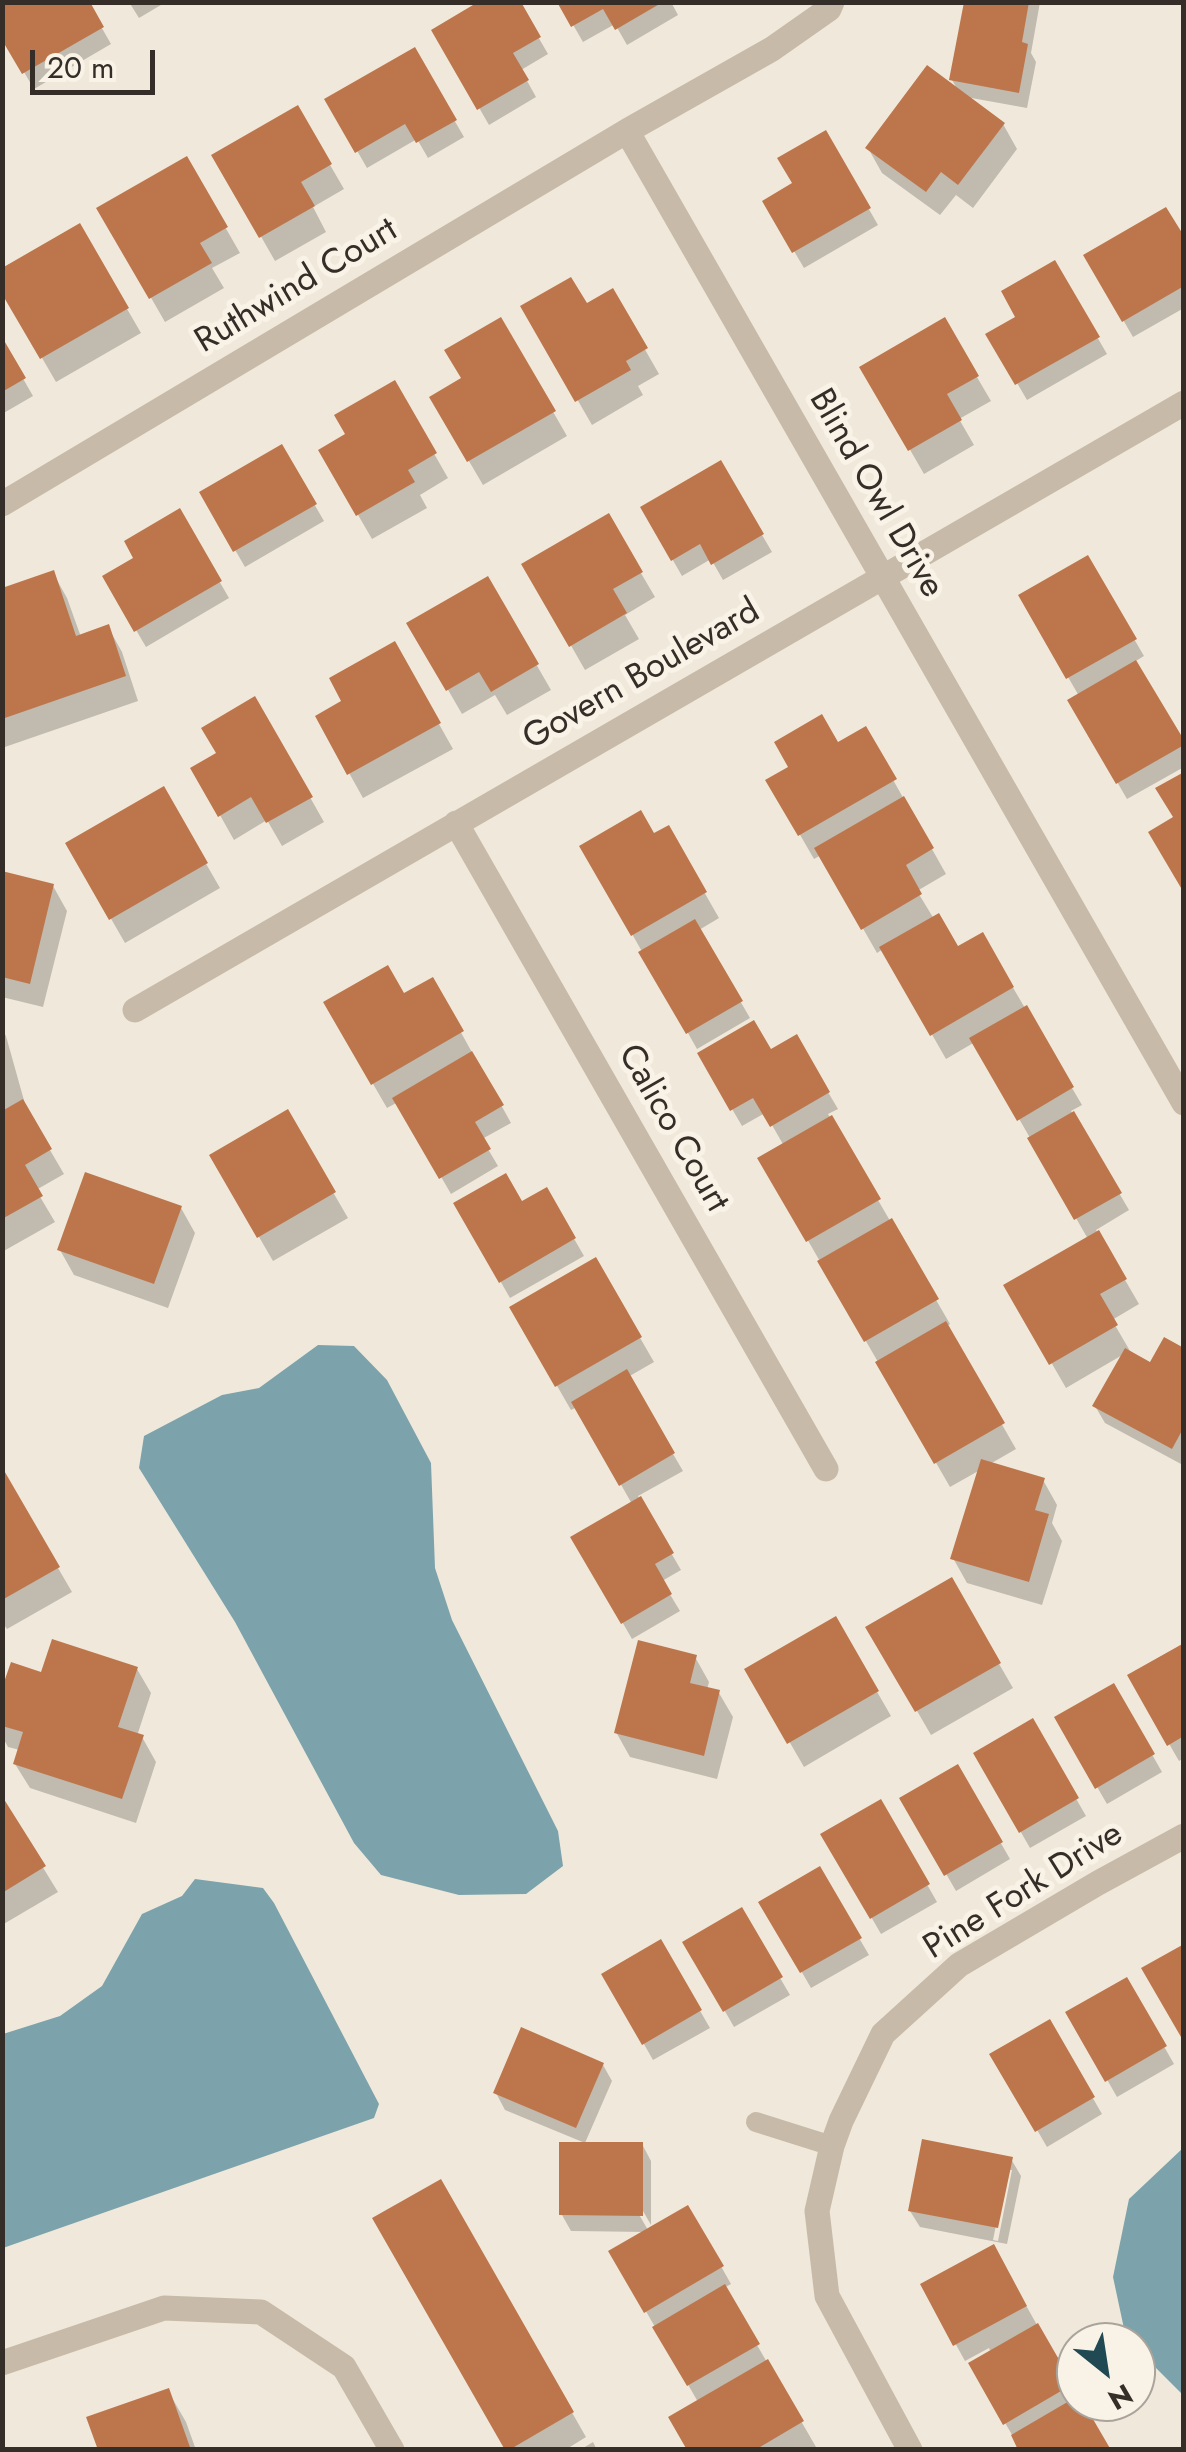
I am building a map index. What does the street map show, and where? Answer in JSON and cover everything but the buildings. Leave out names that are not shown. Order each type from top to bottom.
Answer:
[{"type":"street","points":[[627,131],[772,49],[829,9],[832,2]]},
{"type":"street","name":"Ruthwind Court","points":[[2,504],[627,131]]},
{"type":"street","name":"Blind Owl Drive","points":[[627,131],[1184,1103]]},
{"type":"street","name":"Govern Boulevard","points":[[135,1010],[1184,403]]},
{"type":"street","name":"Calico Court","points":[[456,823],[826,1469]]},
{"type":"street","name":"Pine Fork Drive","points":[[910,2450],[827,2296],[817,2211],[841,2122],[882,2034],[960,1965],[1098,1882],[1184,1836]]},
{"type":"street","points":[[2,2363],[164,2308],[260,2312],[344,2367],[392,2450]]},
{"type":"lane","points":[[756,2122],[832,2146]]},
{"type":"water","points":[[318,1345],[354,1346],[387,1380],[431,1463],[435,1568],[452,1620],[558,1831],[563,1866],[526,1894],[459,1895],[381,1875],[354,1843],[235,1622],[139,1468],[144,1436],[222,1395],[259,1388]]},
{"type":"water","points":[[195,1879],[263,1888],[379,2104],[374,2118],[3,2248],[3,2034],[60,2016],[102,1986],[142,1914],[182,1896]]},
{"type":"water","points":[[1183,2148],[1183,2395],[1156,2368],[1156,2322],[1123,2322],[1113,2277],[1129,2199]]}]
